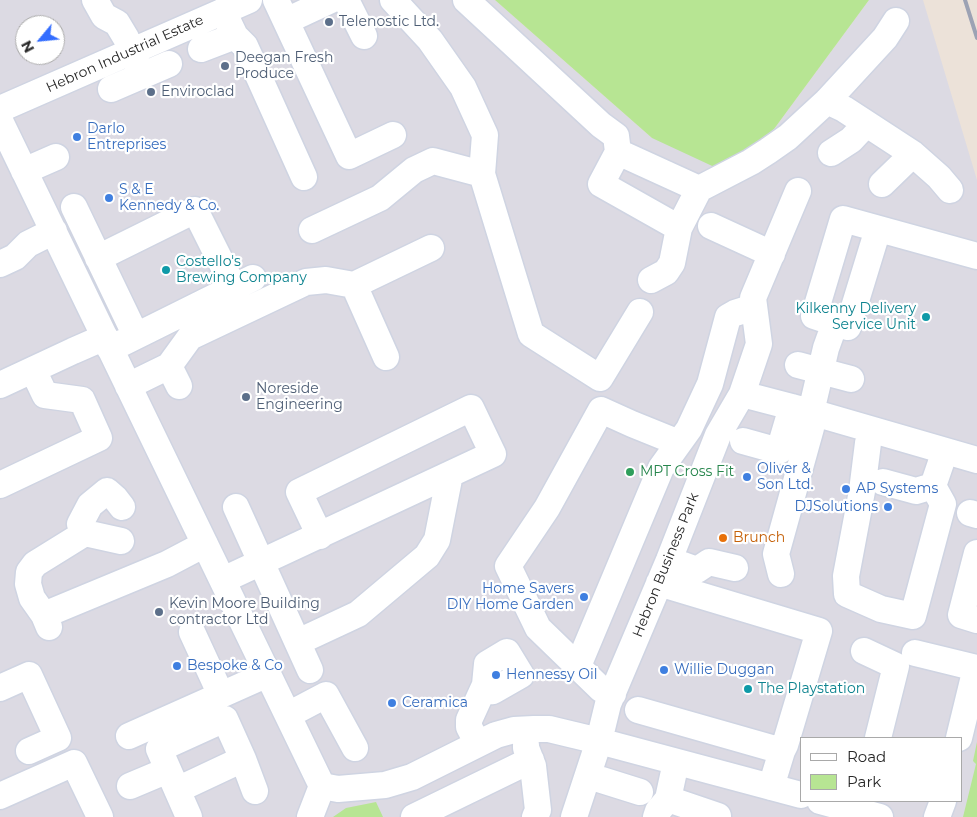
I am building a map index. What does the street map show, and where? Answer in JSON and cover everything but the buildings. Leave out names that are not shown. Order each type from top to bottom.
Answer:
[{"type":"street","points":[[95,0],[104,16],[116,23],[126,38],[142,76]]},
{"type":"street","name":"Hebron Industrial Estate","points":[[0,109],[131,52],[181,51],[215,9],[249,0]]},
{"type":"street","points":[[331,0],[281,10],[349,156],[394,135]]},
{"type":"street","points":[[346,0],[364,36]]},
{"type":"street","points":[[393,0],[430,40],[463,87],[485,135],[482,174],[532,334],[600,378]]},
{"type":"street","points":[[466,0],[616,136],[618,152],[601,184],[679,228]]},
{"type":"street","points":[[215,9],[245,46],[304,177]]},
{"type":"street","points":[[652,280],[666,272],[672,263],[679,228],[699,189],[751,162],[788,137],[827,101],[885,38],[896,20]]},
{"type":"street","points":[[111,89],[142,76],[181,51],[235,36]]},
{"type":"street","points":[[827,101],[844,109],[913,154],[939,177],[950,190]]},
{"type":"street","points":[[0,121],[322,786],[310,817]]},
{"type":"street","points":[[831,153],[851,140],[866,124]]},
{"type":"street","points":[[618,152],[699,189]]},
{"type":"street","points":[[882,184],[913,154]]},
{"type":"street","points":[[24,171],[56,157]]},
{"type":"street","points":[[312,230],[380,198],[414,170],[433,161],[482,174]]},
{"type":"street","points":[[578,666],[660,468],[689,429],[710,384],[728,317],[754,307],[753,298],[798,191]]},
{"type":"street","points":[[74,207],[136,336]]},
{"type":"street","points":[[0,385],[33,370],[108,343],[136,336],[243,283],[195,210],[98,258]]},
{"type":"street","points":[[878,229],[848,327],[814,316],[836,217],[977,256]]},
{"type":"street","points":[[711,226],[772,254]]},
{"type":"street","points":[[0,264],[15,257],[28,244],[54,231]]},
{"type":"street","points":[[128,386],[174,376],[190,337],[306,282],[326,280],[354,285],[430,248]]},
{"type":"street","points":[[354,285],[386,357]]},
{"type":"street","name":"Hebron Business Park","points":[[574,817],[589,776],[608,704],[664,572],[718,434],[742,394],[759,344],[754,307]]},
{"type":"street","points":[[578,415],[640,312]]},
{"type":"street","points":[[743,441],[779,451],[801,410],[809,368],[826,348],[835,323]]},
{"type":"street","points":[[809,368],[851,379]]},
{"type":"street","points":[[0,485],[99,438],[82,400],[45,395],[33,370]]},
{"type":"street","points":[[742,394],[977,460]]},
{"type":"street","points":[[223,580],[320,536],[493,454],[471,408],[299,492],[320,536]]},
{"type":"street","points":[[613,694],[602,689],[538,628],[508,566],[548,508],[601,410],[679,443]]},
{"type":"street","points":[[781,574],[776,554],[811,428],[801,410]]},
{"type":"street","points":[[872,430],[868,443],[862,492],[846,576],[847,594],[881,609],[913,616],[943,504],[933,486],[946,451]]},
{"type":"street","points":[[298,642],[358,614],[427,556],[437,540],[450,474]]},
{"type":"street","points":[[883,482],[916,491],[933,486]]},
{"type":"street","points":[[85,533],[80,524],[90,505],[107,491],[122,507]]},
{"type":"street","points":[[236,506],[310,670]]},
{"type":"street","points":[[121,541],[85,533],[35,564],[29,572],[28,584],[32,598],[46,621],[205,544]]},
{"type":"street","points":[[977,553],[961,615],[977,620]]},
{"type":"street","points":[[664,572],[697,570],[709,562],[735,568]]},
{"type":"street","points":[[664,572],[819,631],[786,745],[793,750]]},
{"type":"street","points":[[192,632],[221,695]]},
{"type":"street","points":[[864,651],[896,666],[878,737]]},
{"type":"street","points":[[915,653],[976,668],[959,737]]},
{"type":"street","points":[[129,736],[268,674]]},
{"type":"street","points":[[0,688],[29,675],[54,729],[58,738],[29,751]]},
{"type":"street","points":[[478,744],[469,727],[469,720],[485,685]]},
{"type":"street","points":[[288,715],[326,695],[355,748]]},
{"type":"street","points":[[638,710],[793,750]]},
{"type":"street","points":[[190,817],[159,749],[225,719],[244,759],[255,791]]},
{"type":"street","points":[[525,729],[526,748],[533,766],[538,810],[535,817]]},
{"type":"street","points":[[322,786],[338,789],[385,785],[412,776],[496,735],[514,730],[549,729],[800,796]]},
{"type":"street","points":[[771,788],[793,750]]},
{"type":"street","points":[[130,786],[172,780],[244,759]]},
{"type":"street","points":[[414,817],[531,760]]},
{"type":"street","points":[[676,762],[662,808],[718,816]]},
{"type":"street","points":[[0,796],[74,763],[100,817]]},
{"type":"street","points":[[589,776],[640,792]]},
{"type":"street","points":[[806,817],[808,802]]},
{"type":"street","points":[[828,802],[853,805],[880,817]]},
{"type":"street","points":[[937,817],[943,802]]},
{"type":"shaded area","points":[[0,0],[495,0],[652,138],[774,129],[869,0],[923,0],[977,180],[977,817],[0,817]]},
{"type":"green space","points":[[495,0],[869,0],[774,129],[723,171],[652,138]]},
{"type":"green space","points":[[977,742],[977,817],[963,817],[976,764],[973,761]]},
{"type":"green space","points":[[376,802],[383,817],[333,817],[346,808]]},
{"type":"railway","points":[[965,0],[977,38]]},
{"type":"place","name":"Telenostic Ltd.","points":[[329,22]]},
{"type":"place","name":"Deegan Fresh Produce","points":[[225,66]]},
{"type":"place","name":"Enviroclad","points":[[151,92]]},
{"type":"place","name":"Darlo Entreprises","points":[[77,137]]},
{"type":"place","name":"S & E Kennedy & Co.","points":[[109,198]]},
{"type":"place","name":"Costello's Brewing Company","points":[[166,270]]},
{"type":"place","name":"Kilkenny Delivery Service Unit","points":[[926,317]]},
{"type":"place","name":"Noreside Engineering","points":[[246,397]]},
{"type":"place","name":"MPT Cross Fit","points":[[630,472]]},
{"type":"place","name":"Oliver & Son Ltd.","points":[[747,477]]},
{"type":"place","name":"AP Systems","points":[[846,489]]},
{"type":"place","name":"DJSolutions","points":[[888,507]]},
{"type":"place","name":"Brunch","points":[[723,538]]},
{"type":"place","name":"Home Savers DIY Home Garden","points":[[584,597]]},
{"type":"place","name":"Kevin Moore Building contractor Ltd","points":[[159,612]]},
{"type":"place","name":"Bespoke & Co","points":[[177,666]]},
{"type":"place","name":"Willie Duggan","points":[[664,670]]},
{"type":"place","name":"Hennessy Oil","points":[[496,675]]},
{"type":"place","name":"The Playstation","points":[[748,689]]},
{"type":"place","name":"Ceramica","points":[[392,703]]}]
